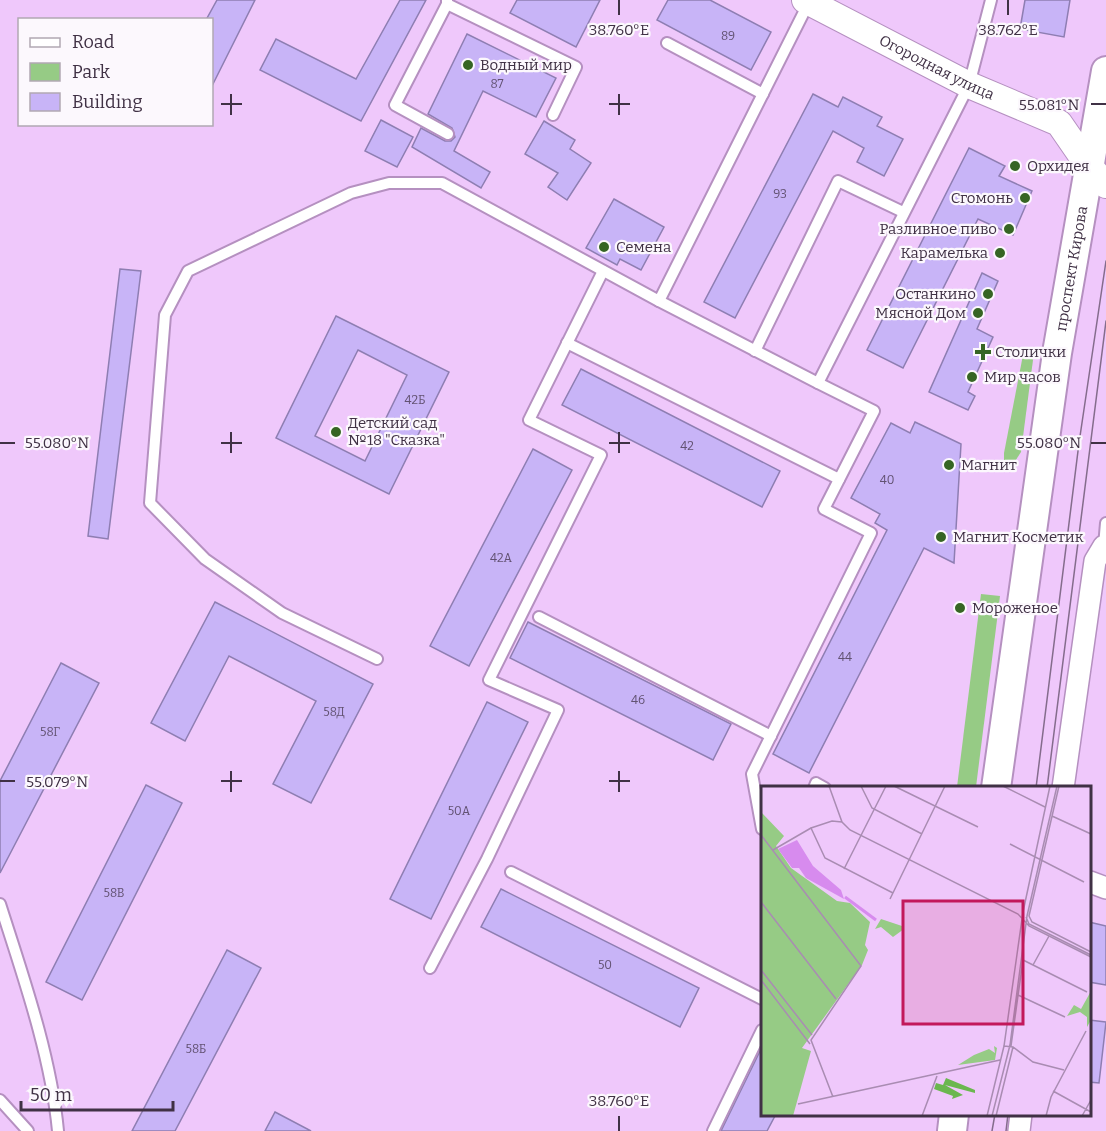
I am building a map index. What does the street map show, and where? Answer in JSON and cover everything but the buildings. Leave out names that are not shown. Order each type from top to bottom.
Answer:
[{"type":"main road","name":"проспект Кирова","points":[[996,786],[1057,353],[1097,175],[1106,71]]},
{"type":"main road","points":[[952,1131],[954,1116]]},
{"type":"street","name":"Огородная улица","points":[[807,1],[969,84],[1059,123],[1097,175]]},
{"type":"street","points":[[1063,786],[1095,561],[1105,547]]},
{"type":"street","points":[[1091,883],[1106,888]]},
{"type":"street","points":[[1019,1131],[1021,1116]]},
{"type":"lane","points":[[818,383],[969,84],[991,0]]},
{"type":"lane","points":[[659,301],[807,1]]},
{"type":"lane","points":[[448,134],[395,105],[447,2],[576,67],[553,115]]},
{"type":"lane","points":[[667,43],[763,94]]},
{"type":"lane","points":[[755,351],[838,181],[903,212]]},
{"type":"lane","points":[[377,659],[282,613],[205,559],[150,504],[165,315],[188,271],[351,193],[389,183],[442,183],[659,301],[873,411],[824,509],[871,533],[752,774],[761,824]]},
{"type":"lane","points":[[430,969],[487,859],[558,710],[489,680],[601,455],[529,420],[603,271]]},
{"type":"lane","points":[[567,343],[839,479]]},
{"type":"lane","points":[[1105,547],[1106,523]]},
{"type":"lane","points":[[539,617],[771,736]]},
{"type":"lane","points":[[511,872],[761,998]]},
{"type":"lane","points":[[0,904],[25,980],[56,1105],[58,1131]]},
{"type":"lane","points":[[713,1131],[761,1032]]},
{"type":"lane","points":[[0,1100],[28,1131]]},
{"type":"green space","points":[[1023,355],[1031,355],[1033,360],[1021,452],[1014,463],[1004,460],[1004,453]]},
{"type":"green space","points":[[981,594],[1000,596],[976,786],[957,786]]},
{"type":"tram line","points":[[1036,786],[1079,443],[1106,261]]},
{"type":"tram line","points":[[1047,786],[1106,321]]},
{"type":"tram line","points":[[992,1131],[995,1116]]},
{"type":"tram line","points":[[1006,1131],[1008,1116]]},
{"type":"place","name":"Водный мир","points":[[468,65]]},
{"type":"place","name":"Орхидея","points":[[1015,166]]},
{"type":"place","name":"Сгомонь","points":[[1025,198]]},
{"type":"place","name":"Разливное пиво","points":[[1009,229]]},
{"type":"place","name":"Семена","points":[[604,247]]},
{"type":"place","name":"Карамелька","points":[[1000,253]]},
{"type":"place","name":"Останкино","points":[[988,294]]},
{"type":"place","name":"Мясной Дом","points":[[978,313]]},
{"type":"place","name":"Столички","points":[[983,352]]},
{"type":"place","name":"Мир часов","points":[[972,377]]},
{"type":"place","name":"Детский сад №18 \"Сказка\"","points":[[336,432]]},
{"type":"place","name":"Магнит","points":[[949,465]]},
{"type":"place","name":"Магнит Косметик","points":[[941,537]]},
{"type":"place","name":"Мороженое","points":[[960,608]]}]
